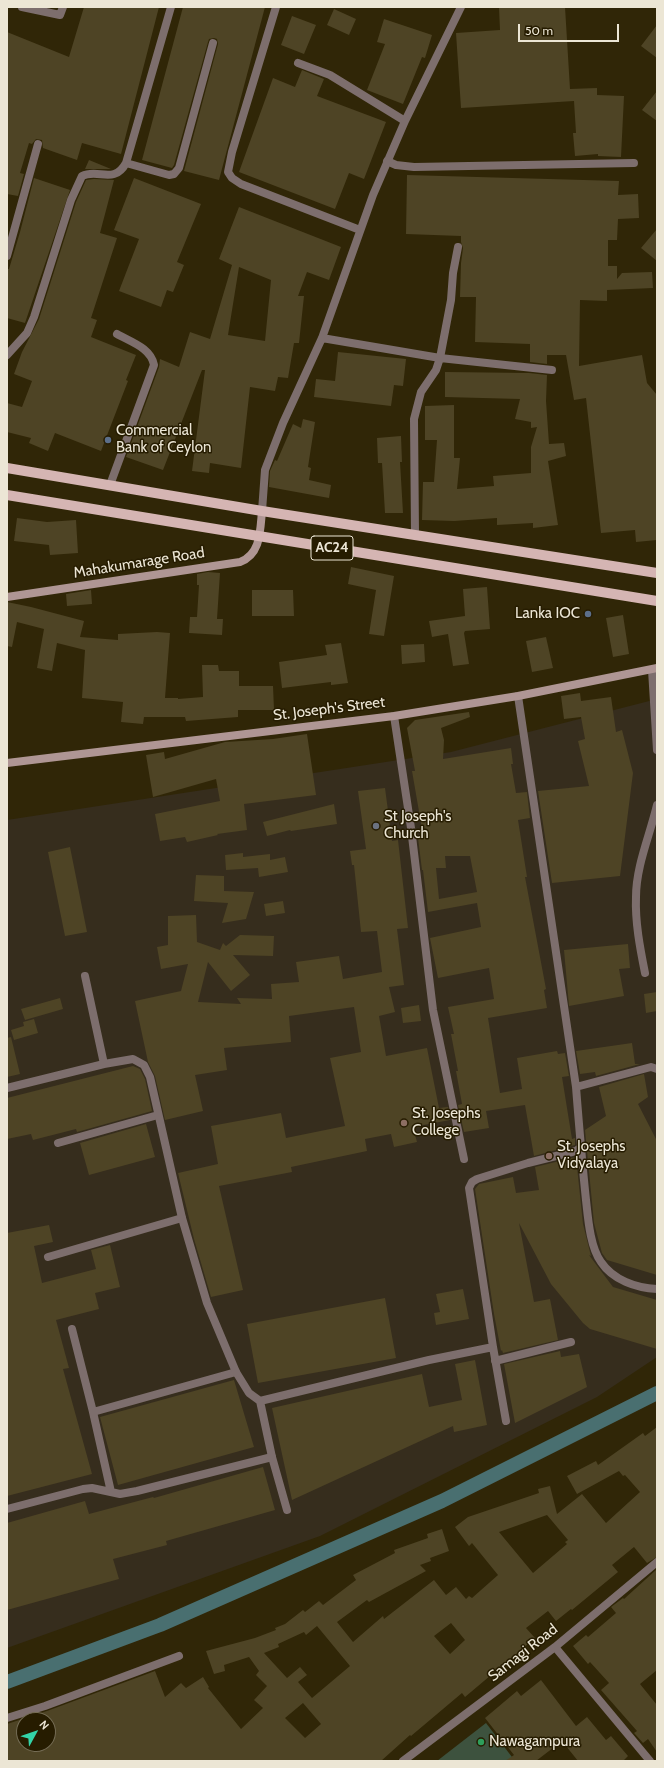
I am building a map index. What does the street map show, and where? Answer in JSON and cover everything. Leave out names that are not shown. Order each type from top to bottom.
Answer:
[{"type":"main road","name":"AC24","points":[[7,468],[262,511],[657,573]]},
{"type":"main road","name":"AC24","points":[[7,494],[657,601]]},
{"type":"main road","name":"Mahakumarage Road","points":[[7,596],[247,560],[256,548],[262,511]]},
{"type":"main road","name":"St. Joseph's Street","points":[[7,763],[394,716],[518,696],[655,668]]},
{"type":"street","points":[[22,7],[60,15],[63,7]]},
{"type":"street","points":[[7,355],[27,333],[34,317],[71,200],[82,176],[93,173],[112,175],[123,168],[126,164],[171,7]]},
{"type":"street","points":[[276,7],[232,152],[228,172],[232,178],[241,184],[360,230]]},
{"type":"street","points":[[262,511],[266,470],[283,423],[322,338],[360,230],[387,161],[461,7]]},
{"type":"street","points":[[126,164],[169,175],[174,174],[179,168],[213,43]]},
{"type":"street","points":[[298,63],[330,75],[405,121]]},
{"type":"street","points":[[7,256],[38,144]]},
{"type":"street","points":[[387,161],[396,165],[414,167],[512,164],[634,163]]},
{"type":"street","points":[[415,534],[414,419],[421,392],[436,370],[440,358],[452,300],[452,273],[458,247]]},
{"type":"street","points":[[110,485],[154,365],[153,358],[145,350],[117,334]]},
{"type":"street","points":[[322,338],[440,358],[552,370]]},
{"type":"street","points":[[655,668],[657,750]]},
{"type":"street","points":[[518,696],[576,1087],[580,1148],[589,1225],[596,1253],[607,1270],[622,1281],[642,1287],[657,1289]]},
{"type":"street","points":[[394,716],[411,828],[433,1010],[464,1158]]},
{"type":"street","points":[[645,973],[638,938],[636,896],[640,867],[657,805]]},
{"type":"street","points":[[85,976],[104,1064]]},
{"type":"street","points":[[7,1088],[104,1064],[132,1059],[144,1065],[150,1077],[182,1218],[207,1303],[236,1372],[250,1393],[260,1401],[272,1457],[287,1510]]},
{"type":"street","points":[[576,1087],[651,1067],[657,1069]]},
{"type":"street","points":[[58,1143],[158,1115]]},
{"type":"street","points":[[506,1421],[495,1361],[469,1188],[472,1182],[477,1180],[528,1164],[576,1152],[580,1148]]},
{"type":"street","points":[[48,1257],[182,1218]]},
{"type":"street","points":[[72,1329],[111,1492]]},
{"type":"street","points":[[495,1361],[571,1342]]},
{"type":"street","points":[[260,1401],[429,1360],[493,1347]]},
{"type":"street","points":[[93,1412],[236,1372]]},
{"type":"street","points":[[7,1509],[83,1489],[92,1488],[120,1494],[136,1491],[272,1457]]},
{"type":"street","name":"Samagi Road","points":[[403,1761],[555,1647],[657,1562]]},
{"type":"street","points":[[555,1647],[650,1761]]},
{"type":"street","points":[[7,1718],[45,1706],[179,1656]]},
{"type":"shaded area","points":[[657,699],[657,1357],[597,1397],[320,1536],[7,1648],[7,820],[451,752]]},
{"type":"green space","name":"Nawagampura","points":[[486,1723],[515,1761],[437,1761]]},
{"type":"building","points":[[84,7],[159,7],[121,154],[82,143],[77,160],[43,148],[42,140],[36,139],[32,144],[29,143],[20,173],[24,174],[18,196],[7,194],[7,32],[69,57]]},
{"type":"building","points":[[183,7],[265,7],[219,180],[184,171],[218,44],[217,39],[214,38],[209,39],[208,42],[174,165],[172,168],[142,160]]},
{"type":"building","points":[[499,7],[565,7],[570,89],[597,88],[597,95],[624,96],[621,157],[598,156],[598,154],[575,156],[573,133],[576,133],[574,101],[461,108],[456,33],[500,30]]},
{"type":"building","points":[[334,9],[356,19],[349,35],[327,25]]},
{"type":"building","points":[[292,16],[316,25],[304,54],[281,45]]},
{"type":"building","points":[[384,19],[432,35],[425,58],[422,57],[403,104],[367,90],[385,44],[377,42]]},
{"type":"building","points":[[657,25],[657,58],[641,46]]},
{"type":"building","points":[[302,70],[324,79],[317,96],[386,122],[364,179],[349,173],[335,209],[239,172],[273,78],[295,87]]},
{"type":"building","points":[[657,91],[657,121],[642,110]]},
{"type":"building","points":[[89,160],[111,169],[85,169]]},
{"type":"building","points":[[407,175],[619,181],[618,195],[638,194],[639,218],[618,219],[617,240],[608,240],[608,266],[617,266],[617,279],[622,273],[652,272],[653,288],[607,290],[607,301],[580,300],[579,366],[642,355],[647,383],[657,395],[657,540],[636,542],[635,530],[601,533],[586,398],[574,400],[566,355],[547,355],[547,364],[530,362],[530,344],[475,342],[476,297],[460,297],[463,248],[461,236],[406,234]]},
{"type":"building","points":[[34,178],[70,190],[25,323],[7,318],[7,269],[9,269],[20,232]]},
{"type":"building","points":[[134,178],[201,204],[177,262],[184,265],[173,292],[167,290],[161,307],[119,291],[139,239],[114,230]]},
{"type":"building","points":[[86,180],[114,180],[100,233],[117,238],[91,318],[97,320],[91,337],[136,355],[126,380],[128,381],[101,451],[55,433],[48,451],[29,443],[31,438],[7,432],[7,403],[22,407],[32,381],[14,374],[22,352],[39,319],[76,202]]},
{"type":"building","points":[[239,207],[341,247],[329,280],[307,272],[298,296],[304,296],[299,343],[294,343],[288,378],[278,377],[275,391],[250,387],[241,468],[210,463],[209,473],[192,471],[205,370],[202,370],[163,470],[126,457],[159,367],[160,359],[179,367],[190,332],[210,339],[232,265],[219,259]],"holes":[[[239,267],[271,280],[265,341],[228,335]]]},
{"type":"building","points":[[657,229],[657,261],[641,248]]},
{"type":"building","points":[[338,352],[406,359],[403,386],[394,385],[391,406],[314,397],[316,379],[335,381]]},
{"type":"building","points":[[445,372],[529,373],[547,375],[546,401],[549,444],[564,443],[566,456],[548,461],[558,525],[533,528],[533,523],[497,525],[497,518],[454,521],[422,520],[423,482],[434,482],[437,440],[425,440],[425,406],[454,405],[454,458],[460,458],[457,489],[494,486],[493,476],[531,473],[531,447],[537,427],[531,428],[531,422],[515,419],[520,399],[445,397]]},
{"type":"building","points":[[303,419],[315,422],[308,467],[311,468],[309,480],[331,485],[329,498],[269,487],[270,471],[275,460],[277,461],[293,424],[301,428]]},
{"type":"building","points":[[401,436],[402,462],[400,462],[403,513],[385,513],[382,463],[378,463],[377,438]]},
{"type":"building","points":[[17,518],[47,522],[76,520],[78,553],[50,555],[49,545],[14,541]]},
{"type":"building","points":[[351,567],[394,576],[384,636],[369,634],[376,590],[348,584]]},
{"type":"building","points":[[208,572],[220,573],[217,619],[223,619],[222,635],[189,633],[190,617],[197,617],[199,585],[197,585],[197,574]]},
{"type":"building","points":[[487,587],[490,629],[465,631],[464,633],[469,664],[453,666],[448,634],[432,637],[429,621],[465,616],[463,589]]},
{"type":"building","points":[[91,590],[92,604],[67,606],[66,594]]},
{"type":"building","points":[[252,590],[293,590],[294,616],[252,616]]},
{"type":"building","points":[[7,602],[84,621],[80,637],[118,640],[118,634],[157,632],[170,633],[165,698],[178,699],[203,697],[202,665],[218,665],[219,671],[239,671],[239,686],[273,686],[274,710],[238,710],[238,717],[186,721],[185,717],[144,717],[143,724],[121,722],[123,702],[82,698],[85,650],[57,643],[52,671],[37,668],[44,629],[17,622],[12,647],[7,646]]},
{"type":"building","points":[[623,615],[629,654],[613,657],[606,618]]},
{"type":"building","points":[[546,637],[553,668],[532,672],[526,641]]},
{"type":"building","points":[[341,643],[348,683],[331,685],[331,682],[282,688],[279,662],[327,655],[325,645]]},
{"type":"building","points":[[424,644],[425,662],[402,664],[401,645]]},
{"type":"building","points":[[580,693],[581,701],[611,697],[616,732],[622,730],[633,773],[620,876],[552,883],[538,791],[589,786],[578,741],[585,739],[581,717],[564,719],[561,696]]},
{"type":"building","points":[[469,712],[470,717],[441,728],[444,740],[443,759],[511,748],[513,764],[511,764],[516,793],[527,792],[530,818],[518,820],[527,877],[525,877],[546,989],[544,990],[547,1008],[488,1018],[500,1093],[522,1089],[517,1058],[557,1051],[558,1054],[565,1053],[569,1076],[562,1077],[572,1139],[575,1138],[575,1145],[534,1156],[525,1105],[486,1111],[489,1128],[464,1132],[458,1105],[462,1104],[451,1034],[454,1034],[448,1007],[494,999],[489,968],[438,978],[430,938],[481,927],[477,903],[428,912],[418,838],[421,838],[421,823],[412,771],[415,771],[407,728],[415,720]],"holes":[[[445,856],[470,856],[477,892],[439,899],[436,868],[446,868]]]},
{"type":"building","points":[[307,734],[316,795],[244,804],[247,830],[217,834],[218,835],[187,842],[185,837],[160,841],[155,814],[220,801],[216,779],[153,797],[146,755],[164,752],[165,759],[225,742],[273,739]]},
{"type":"building","points":[[385,788],[392,841],[398,840],[408,928],[397,929],[404,985],[389,987],[395,1012],[379,1016],[386,1056],[427,1048],[439,1108],[448,1107],[450,1120],[413,1127],[417,1142],[394,1147],[391,1134],[365,1139],[367,1151],[291,1167],[292,1172],[219,1186],[243,1290],[211,1297],[194,1239],[178,1173],[218,1164],[211,1126],[281,1113],[286,1138],[345,1126],[330,1058],[361,1052],[354,1007],[289,1016],[291,1042],[224,1048],[227,1070],[195,1075],[203,1111],[165,1120],[155,1076],[148,1062],[135,1001],[181,991],[188,964],[161,969],[157,947],[168,945],[168,916],[196,915],[197,942],[220,950],[223,943],[226,946],[240,935],[274,936],[273,956],[233,955],[250,975],[231,991],[208,962],[198,1002],[241,1004],[237,998],[272,999],[271,984],[299,982],[296,962],[339,956],[343,979],[382,972],[377,931],[361,932],[354,865],[352,865],[350,851],[366,849],[358,791]]},
{"type":"building","points":[[334,804],[337,824],[290,830],[267,836],[263,822]]},
{"type":"building","points":[[70,847],[87,932],[65,936],[48,852]]},
{"type":"building","points":[[243,853],[243,857],[270,854],[270,860],[285,857],[288,872],[259,877],[258,868],[226,870],[225,855]]},
{"type":"building","points":[[196,875],[224,876],[224,891],[254,892],[246,919],[222,923],[228,903],[194,901]]},
{"type":"building","points":[[283,901],[285,913],[266,916],[264,904]]},
{"type":"building","points":[[628,944],[630,968],[619,969],[624,996],[569,1006],[564,950]]},
{"type":"building","points":[[657,992],[657,1011],[646,1013],[644,994]]},
{"type":"building","points":[[60,998],[63,1009],[25,1020],[21,1009]]},
{"type":"building","points":[[419,1005],[421,1021],[403,1023],[401,1008]]},
{"type":"building","points":[[34,1019],[38,1033],[14,1040],[11,1030],[24,1026],[23,1022]]},
{"type":"building","points":[[11,1037],[20,1074],[7,1077],[7,1038]]},
{"type":"building","points":[[632,1043],[635,1064],[640,1064],[596,1076],[595,1072],[580,1074],[576,1051]]},
{"type":"building","points":[[133,1066],[140,1069],[145,1079],[152,1111],[77,1132],[76,1129],[33,1140],[31,1134],[7,1139],[7,1098]]},
{"type":"building","points":[[644,1074],[648,1097],[638,1104],[657,1141],[657,1275],[607,1260],[602,1253],[594,1223],[585,1130],[606,1116],[599,1087]]},
{"type":"building","points":[[146,1124],[155,1157],[89,1175],[80,1143]]},
{"type":"building","points":[[576,1157],[583,1224],[591,1256],[589,1255],[613,1287],[657,1300],[657,1349],[590,1329],[583,1323],[551,1284],[519,1223],[534,1302],[550,1299],[558,1340],[503,1353],[502,1350],[501,1351],[494,1314],[475,1189],[479,1184],[513,1177],[516,1193],[539,1190],[535,1167]]},
{"type":"building","points":[[49,1225],[53,1242],[34,1246],[42,1283],[96,1269],[91,1250],[110,1245],[120,1287],[95,1293],[99,1309],[56,1320],[69,1368],[63,1369],[92,1474],[7,1496],[7,1233]]},
{"type":"building","points":[[463,1289],[469,1319],[436,1325],[434,1313],[440,1312],[436,1294]]},
{"type":"building","points":[[385,1298],[396,1358],[258,1383],[247,1324]]},
{"type":"building","points":[[560,1351],[561,1357],[579,1354],[587,1387],[515,1423],[504,1364]]},
{"type":"building","points":[[475,1360],[487,1425],[454,1432],[453,1426],[292,1500],[272,1408],[422,1374],[429,1407],[462,1400],[455,1364]]},
{"type":"building","points":[[234,1380],[254,1447],[118,1485],[100,1417]]},
{"type":"building","points":[[657,1427],[657,1557],[647,1563],[634,1547],[612,1565],[618,1572],[572,1610],[571,1609],[556,1621],[548,1611],[526,1628],[535,1638],[465,1697],[462,1693],[411,1736],[410,1735],[381,1761],[7,1761],[7,1724],[16,1721],[16,1752],[56,1752],[56,1712],[44,1712],[155,1671],[165,1697],[181,1683],[186,1688],[203,1677],[209,1687],[208,1688],[241,1729],[263,1708],[254,1700],[267,1686],[256,1675],[259,1671],[249,1657],[224,1665],[225,1671],[214,1674],[206,1651],[255,1638],[276,1630],[275,1628],[285,1624],[303,1610],[305,1612],[319,1601],[323,1605],[356,1580],[353,1575],[395,1553],[394,1550],[428,1538],[427,1534],[442,1529],[449,1551],[430,1558],[431,1561],[420,1565],[426,1571],[369,1602],[367,1600],[337,1622],[353,1642],[383,1616],[384,1619],[434,1580],[446,1595],[456,1587],[466,1599],[469,1596],[472,1598],[498,1575],[472,1543],[469,1546],[455,1527],[468,1517],[539,1493],[538,1489],[550,1486],[557,1514],[582,1494],[606,1523],[640,1492],[625,1475],[623,1476],[619,1471],[577,1494],[567,1476],[596,1461],[598,1465],[643,1433],[645,1436]],"holes":[[[547,1515],[568,1540],[565,1542],[567,1544],[533,1573],[499,1532]],[[451,1623],[465,1640],[450,1654],[434,1636]],[[317,1626],[350,1666],[312,1698],[298,1682],[307,1675],[300,1667],[287,1678],[264,1653],[279,1647],[278,1644],[304,1632],[306,1635]],[[303,1703],[321,1724],[305,1738],[285,1718]]]},
{"type":"building","points":[[263,1467],[275,1510],[166,1541],[167,1545],[113,1559],[119,1579],[7,1610],[7,1523],[85,1501],[89,1514],[153,1497],[154,1498]]},
{"type":"building","points":[[657,1569],[657,1670],[640,1684],[657,1705],[657,1752],[648,1739],[643,1743],[634,1733],[637,1731],[601,1690],[609,1683],[590,1662],[588,1664],[573,1646],[586,1635],[588,1637],[616,1613],[611,1607],[623,1598],[624,1599]]},
{"type":"building","points":[[541,1680],[576,1726],[587,1717],[606,1740],[611,1736],[628,1756],[623,1761],[578,1761],[562,1741],[536,1761],[505,1761],[514,1755],[485,1718],[517,1691],[521,1696]]},
{"type":"waterway","points":[[7,1682],[160,1625],[442,1501],[657,1393]]},
{"type":"place","name":"Commercial Bank of Ceylon","points":[[108,440]]},
{"type":"place","name":"Lanka IOC","points":[[588,614]]},
{"type":"place","name":"St Joseph's Church","points":[[376,826]]},
{"type":"place","name":"St. Josephs College","points":[[404,1123]]},
{"type":"place","name":"St. Josephs Vidyalaya","points":[[549,1156]]},
{"type":"place","name":"Nawagampura","points":[[481,1742]]}]
